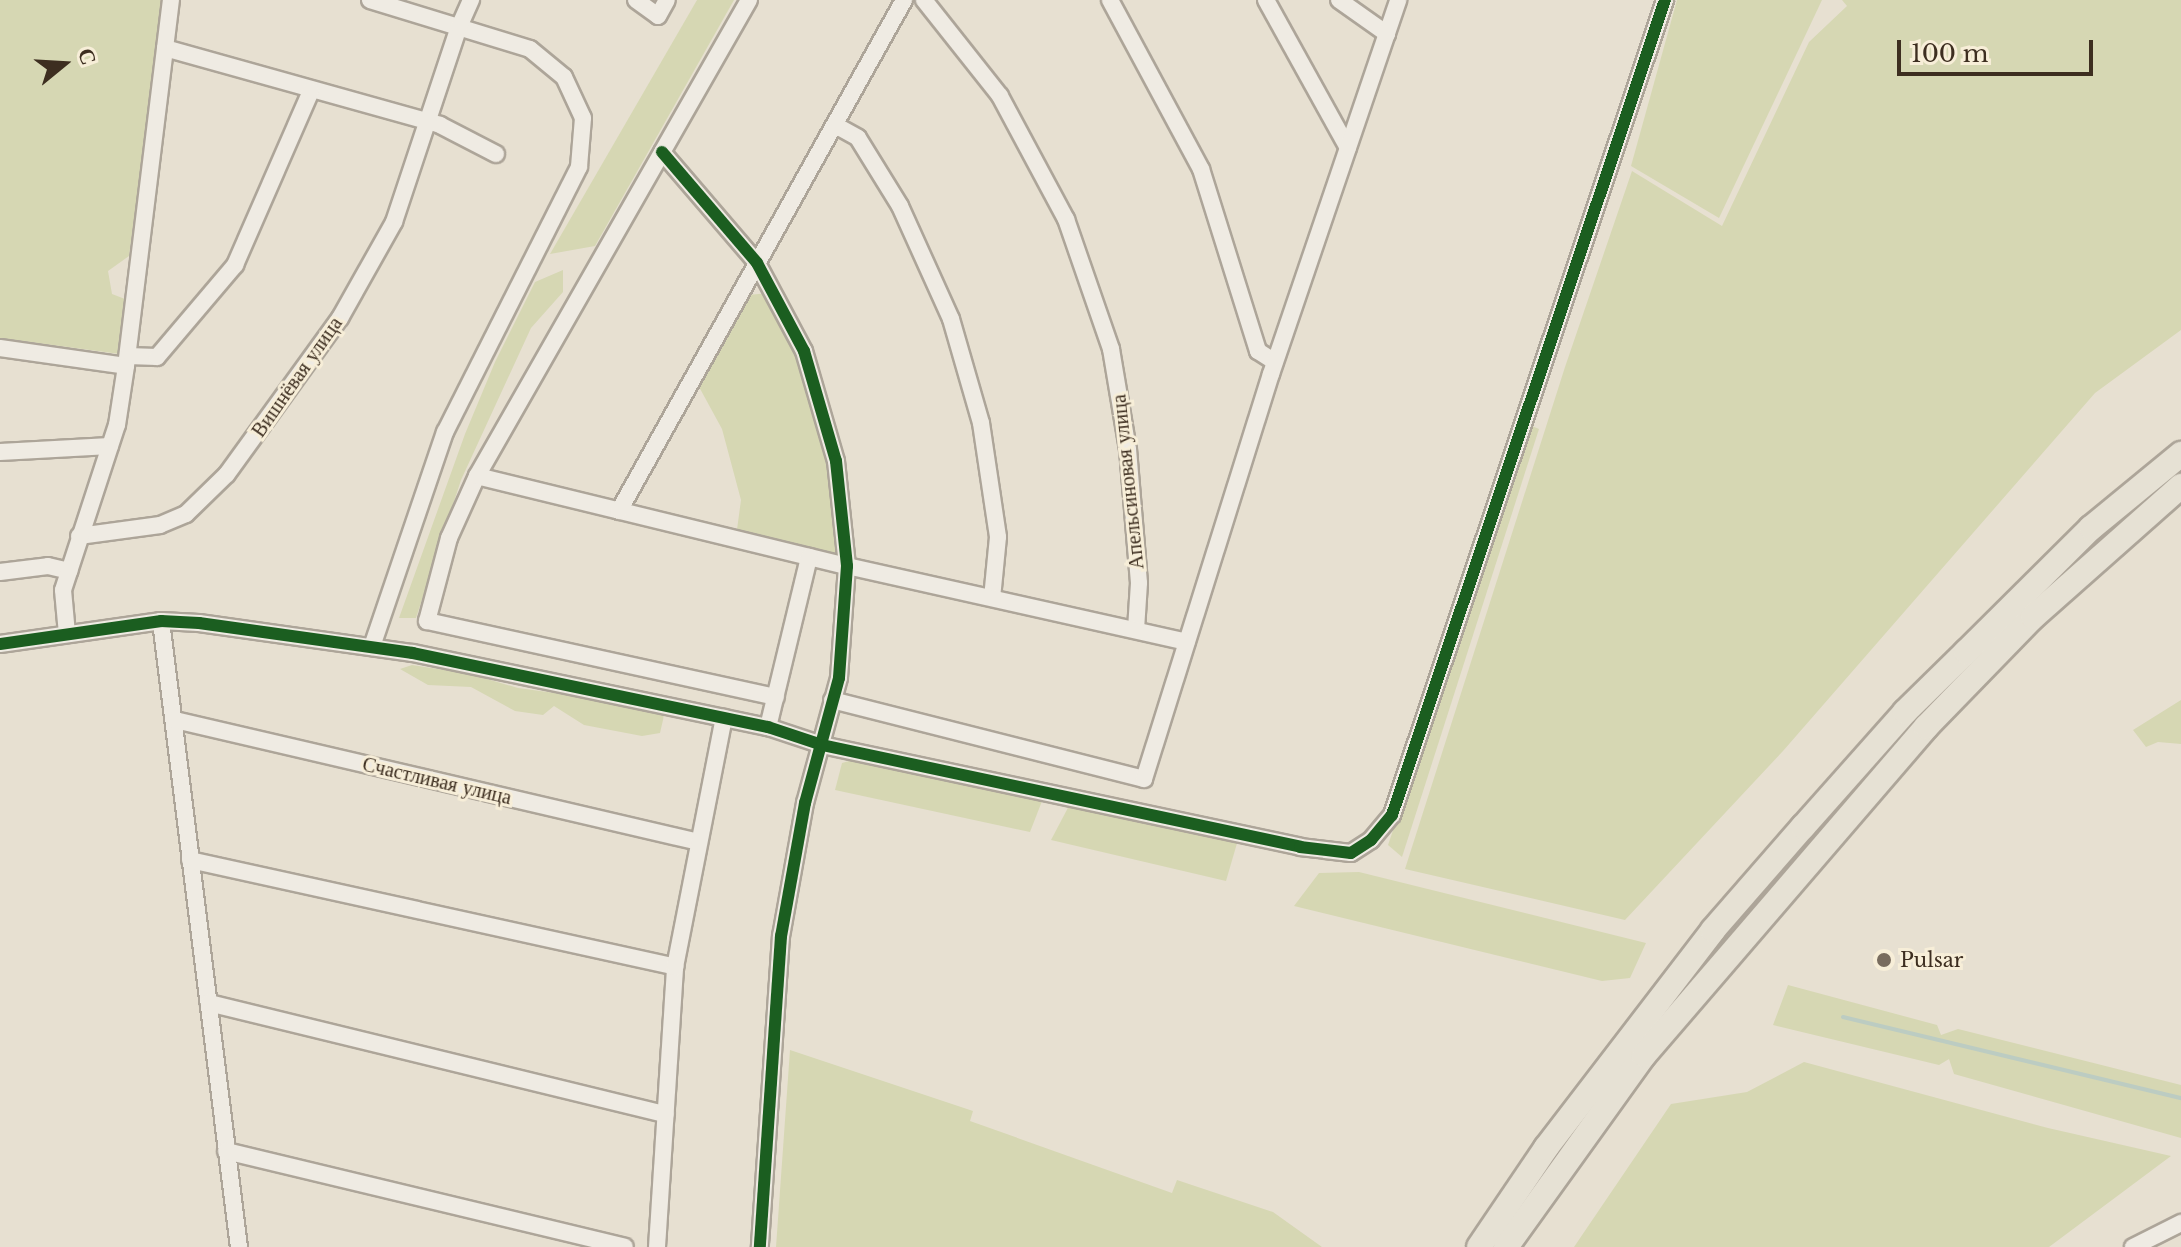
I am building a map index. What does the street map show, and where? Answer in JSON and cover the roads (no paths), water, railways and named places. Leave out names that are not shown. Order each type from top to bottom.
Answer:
[{"type":"main road","points":[[1479,1247],[1546,1148],[1713,930],[1803,827],[1905,712],[2091,528],[2181,454]]},
{"type":"main road","points":[[1506,1247],[1644,1055],[1926,727],[2033,617],[2181,486]]},
{"type":"main road","points":[[1803,827],[1821,846]]},
{"type":"street","points":[[67,634],[63,590],[110,446],[127,361],[171,0]]},
{"type":"street","points":[[370,0],[530,49],[564,77],[583,118],[579,167],[445,432],[372,647]]},
{"type":"street","name":"Вишнёвая улица","points":[[79,536],[160,525],[186,514],[227,474],[340,318],[394,222],[459,27],[471,0]]},
{"type":"street","points":[[636,0],[658,16],[667,0]]},
{"type":"street","points":[[749,0],[477,476],[449,538],[427,621],[776,697]]},
{"type":"street","points":[[619,511],[904,0]]},
{"type":"street","name":"Апельсиновая улица","points":[[924,0],[945,23],[1007,109],[1066,219],[1106,334],[1128,449],[1139,583],[1136,630]]},
{"type":"street","points":[[1110,0],[1201,169],[1258,351],[1275,362]]},
{"type":"street","points":[[1266,0],[1348,148]]},
{"type":"street","points":[[1339,0],[1387,34]]},
{"type":"street","points":[[832,700],[1144,779],[1275,362],[1398,0]]},
{"type":"street","points":[[0,644],[161,621],[199,623],[372,647],[768,727],[822,745],[1300,847],[1351,853],[1371,840],[1392,815],[1665,0]]},
{"type":"street","points":[[165,48],[440,125],[496,154]]},
{"type":"street","points":[[0,348],[127,361],[157,357],[235,265],[311,91]]},
{"type":"street","points":[[835,125],[858,138],[900,206],[951,319],[981,423],[998,537],[992,598]]},
{"type":"street","points":[[662,152],[757,263],[804,351],[836,461],[847,566],[839,678],[792,863],[781,936],[760,1247]]},
{"type":"street","points":[[0,452],[110,446]]},
{"type":"street","points":[[477,476],[847,566],[1187,642]]},
{"type":"street","points":[[768,727],[809,557]]},
{"type":"street","points":[[0,572],[48,566],[69,571]]},
{"type":"street","points":[[161,621],[239,1247]]},
{"type":"street","points":[[657,1247],[675,967],[724,718]]},
{"type":"street","name":"Счастливая улица","points":[[175,720],[699,842]]},
{"type":"street","points":[[190,860],[675,967]]},
{"type":"street","points":[[209,1003],[666,1114]]},
{"type":"street","points":[[226,1151],[625,1247]]},
{"type":"street","points":[[2133,1247],[2181,1223]]},
{"type":"waterway","points":[[1843,1017],[2181,1098]]},
{"type":"place","name":"Pulsar","points":[[1884,960]]}]
